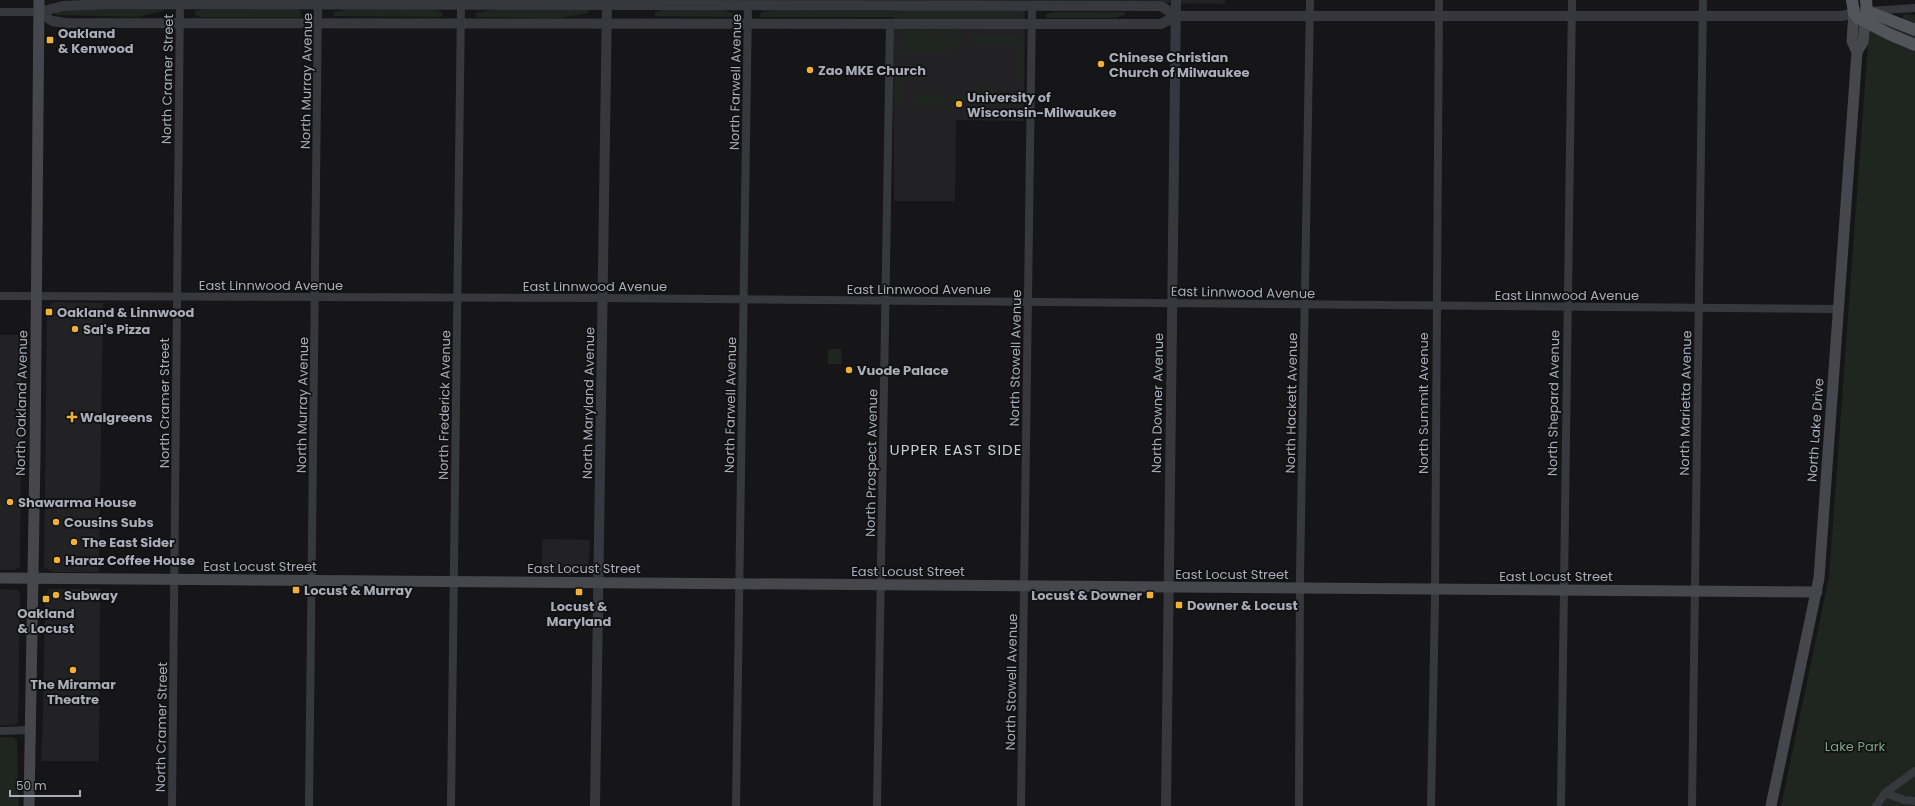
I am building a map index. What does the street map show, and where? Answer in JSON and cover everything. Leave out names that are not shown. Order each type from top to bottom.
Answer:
[{"type":"main road","name":"North Oakland Avenue","points":[[29,806],[39,0]]},
{"type":"main road","name":"North Lake Drive","points":[[1852,0],[1854,13],[1852,41],[1857,52]]},
{"type":"main road","name":"North Lake Drive","points":[[1771,806],[1817,592],[1857,52],[1863,42],[1866,11]]},
{"type":"main road","points":[[1854,13],[1866,11],[1915,30]]},
{"type":"main road","points":[[1866,11],[1915,45]]},
{"type":"main road","name":"East Locust Street","points":[[0,578],[1817,592]]},
{"type":"street","name":"North Downer Avenue","points":[[1166,806],[1171,303],[1176,0]]},
{"type":"street","name":"North Hackett Avenue","points":[[1299,806],[1300,588],[1310,0]]},
{"type":"street","name":"North Summit Avenue","points":[[1431,806],[1435,589],[1439,0]]},
{"type":"street","name":"North Shepard Avenue","points":[[1560,806],[1566,307],[1572,0]]},
{"type":"street","name":"North Marietta Avenue","points":[[1692,806],[1702,0]]},
{"type":"street","points":[[0,12],[39,12],[63,6],[180,2],[318,4],[607,3],[748,5],[1161,6],[1176,16]]},
{"type":"street","name":"North Cramer Street","points":[[172,806],[180,2]]},
{"type":"street","name":"North Maryland Avenue","points":[[595,806],[607,3]]},
{"type":"street","name":"North Murray Avenue","points":[[309,806],[319,24],[318,4]]},
{"type":"street","name":"North Frederick Avenue","points":[[451,806],[461,4]]},
{"type":"street","name":"North Farwell Avenue","points":[[736,806],[738,584],[748,5]]},
{"type":"street","name":"North Stowell Avenue","points":[[1021,806],[1032,6]]},
{"type":"street","points":[[1866,11],[1915,8]]},
{"type":"street","points":[[39,12],[52,22],[180,24],[1161,24],[1176,16],[1841,16],[1854,13]]},
{"type":"street","name":"North Prospect Avenue","points":[[877,806],[890,24]]},
{"type":"street","name":"East Linnwood Avenue","points":[[0,296],[744,299],[1838,309]]},
{"type":"street","points":[[0,731],[30,730]]},
{"type":"street","points":[[1876,806],[1885,793],[1915,771]]},
{"type":"street","points":[[1885,793],[1904,800],[1915,801]]},
{"type":"shaded area","name":"University of Wisconsin-Milwaukee","points":[[511,0],[1225,0],[1225,4],[1025,1],[1024,121],[956,120],[955,201],[894,201],[893,2]]},
{"type":"shaded area","points":[[51,303],[103,303],[99,572],[52,572],[44,567],[47,312]]},
{"type":"shaded area","points":[[0,335],[22,335],[20,565],[19,568],[14,570],[0,570]]},
{"type":"shaded area","points":[[542,539],[590,540],[588,570],[582,573],[542,573]]},
{"type":"shaded area","points":[[0,589],[18,590],[20,594],[18,722],[14,725],[0,725]]},
{"type":"shaded area","points":[[49,589],[100,589],[99,761],[41,761],[45,597]]},
{"type":"green space","points":[[82,7],[163,8],[163,11],[137,17],[55,15],[55,11]]},
{"type":"green space","points":[[221,7],[299,9],[301,12],[301,17],[201,17],[195,15],[195,11]]},
{"type":"green space","points":[[362,7],[437,10],[442,13],[442,17],[334,16],[334,12]]},
{"type":"green space","points":[[503,8],[588,9],[588,13],[560,18],[476,17],[476,13]]},
{"type":"green space","points":[[663,10],[723,10],[733,13],[733,17],[655,16],[655,12]]},
{"type":"green space","points":[[775,10],[898,11],[898,17],[761,17],[760,13]]},
{"type":"green space","points":[[903,11],[1007,11],[1015,13],[1015,18],[902,17]]},
{"type":"green space","points":[[1053,12],[1125,12],[1125,15],[1115,18],[1046,18],[1046,14]]},
{"type":"green space","name":"Lake Park","points":[[1903,14],[1915,15],[1915,806],[1781,806],[1829,577],[1868,43],[1871,26],[1903,17]]},
{"type":"green space","points":[[903,30],[961,31],[961,33],[903,33]]},
{"type":"green space","points":[[903,35],[961,36],[961,43],[952,43],[952,51],[908,51],[907,56],[903,56]]},
{"type":"green space","points":[[973,35],[1017,35],[1017,41],[1012,45],[1012,43],[974,43]]},
{"type":"green space","points":[[1024,35],[1024,86],[1019,88],[1020,36]]},
{"type":"green space","points":[[895,69],[900,69],[899,104],[895,104]]},
{"type":"green space","points":[[974,87],[994,87],[994,93],[1017,93],[1016,101],[1013,101],[1013,94],[978,94],[977,102],[972,105],[950,105],[952,95],[973,97]]},
{"type":"green space","points":[[916,95],[944,95],[947,105],[915,105]]},
{"type":"green space","points":[[828,349],[841,349],[842,364],[828,364]]},
{"type":"green space","points":[[0,737],[13,737],[17,740],[19,806],[0,806]]},
{"type":"place","name":"Oakland & Kenwood","points":[[50,40]]},
{"type":"place","name":"Chinese Christian Church of Milwaukee","points":[[1101,64]]},
{"type":"place","name":"Zao MKE Church","points":[[810,70]]},
{"type":"place","name":"University of Wisconsin-Milwaukee","points":[[959,104]]},
{"type":"place","name":"Oakland & Linnwood","points":[[49,312]]},
{"type":"place","name":"Sal's Pizza","points":[[75,329]]},
{"type":"place","name":"Vuode Palace","points":[[849,370]]},
{"type":"place","name":"Walgreens","points":[[72,417]]},
{"type":"place","name":"Shawarma House","points":[[10,502]]},
{"type":"place","name":"Cousins Subs","points":[[56,522]]},
{"type":"place","name":"The East Sider","points":[[74,542]]},
{"type":"place","name":"Haraz Coffee House","points":[[57,560]]},
{"type":"place","name":"Locust & Murray","points":[[296,590]]},
{"type":"place","name":"Locust & Maryland","points":[[579,592]]},
{"type":"place","name":"Subway","points":[[56,595]]},
{"type":"place","name":"Locust & Downer","points":[[1150,595]]},
{"type":"place","name":"Oakland & Locust","points":[[46,599]]},
{"type":"place","name":"Downer & Locust","points":[[1179,605]]},
{"type":"place","name":"The Miramar Theatre","points":[[73,670]]},
{"type":"district","name":"UPPER EAST SIDE","points":[[956,450]]}]
